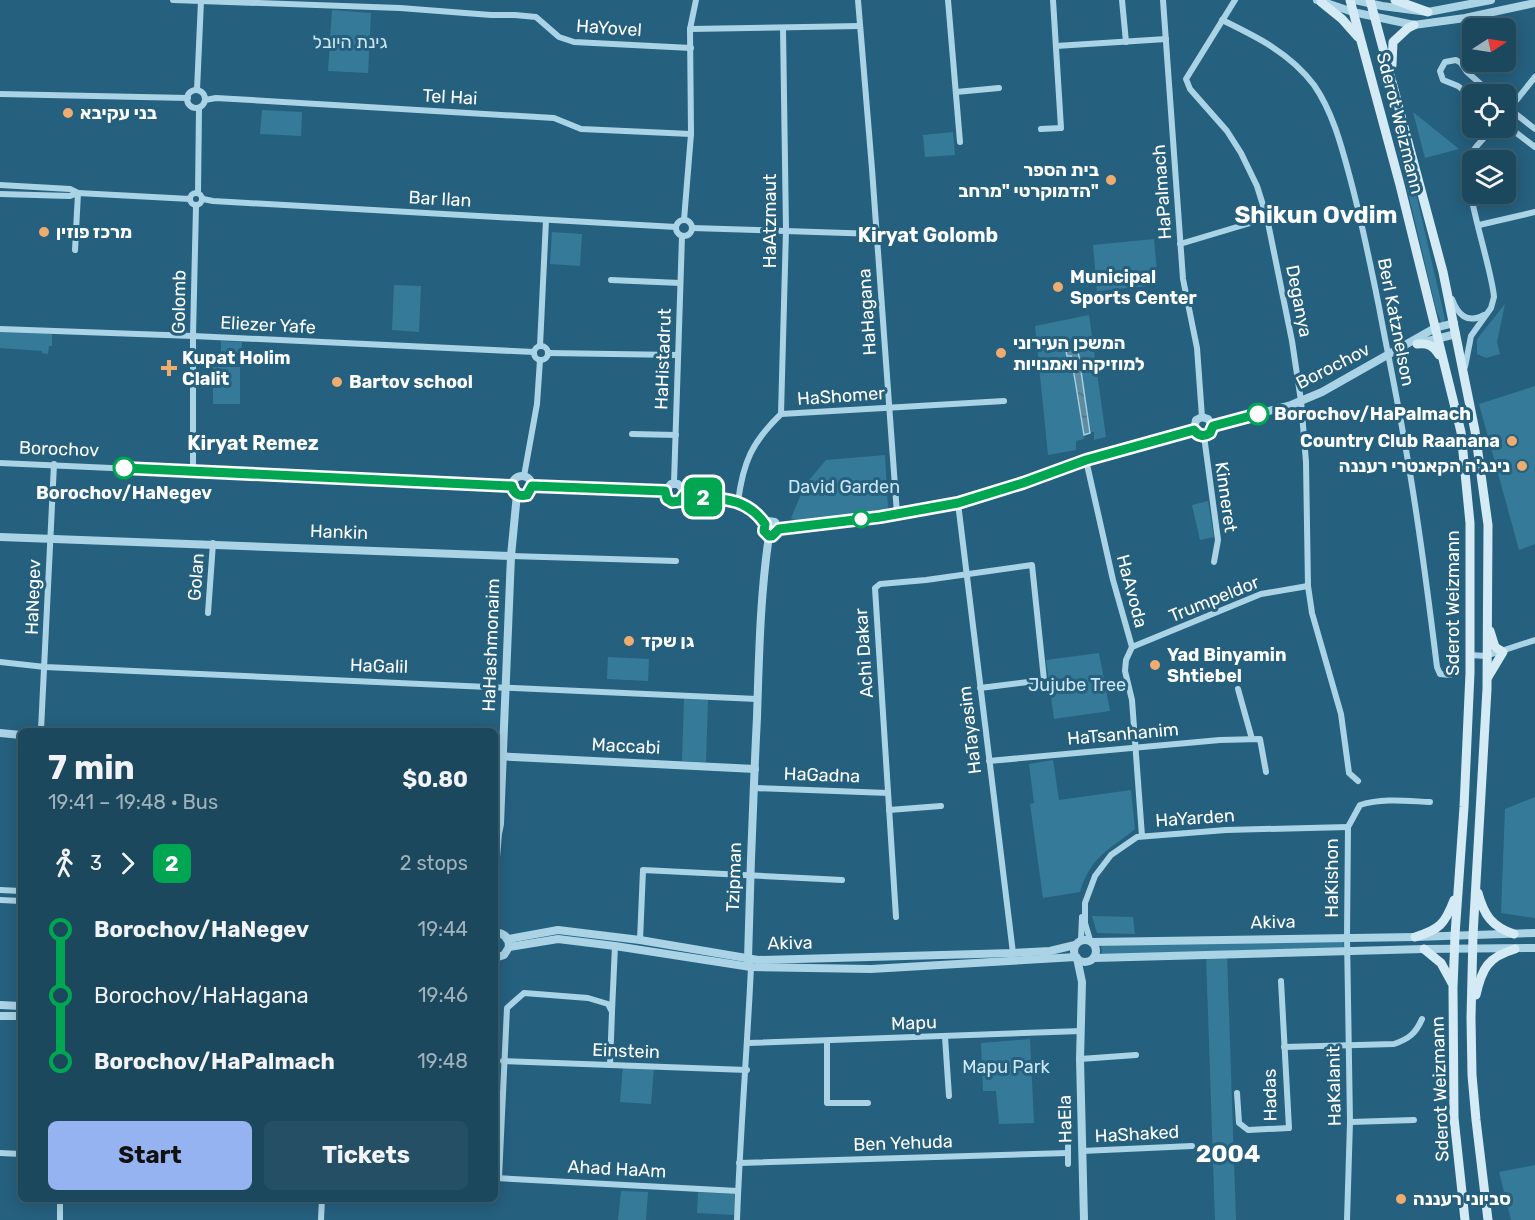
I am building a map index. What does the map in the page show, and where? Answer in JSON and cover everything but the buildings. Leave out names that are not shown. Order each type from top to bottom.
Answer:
[{"type":"main road","name":"Sderot Weizmann","points":[[1350,0],[1364,45],[1461,432],[1470,523],[1470,655],[1454,949],[1454,1118],[1465,1220]]},
{"type":"main road","points":[[1395,0],[1428,12]]},
{"type":"main road","points":[[1319,1],[1353,29],[1364,45]]},
{"type":"main road","name":"Sderot Weizmann","points":[[1371,2],[1443,272],[1464,373],[1488,525],[1486,689],[1471,1018],[1472,1075],[1488,1220]]},
{"type":"main road","points":[[1393,83],[1393,42],[1414,25]]},
{"type":"main road","points":[[1417,344],[1428,343],[1435,348],[1444,365]]},
{"type":"main road","points":[[1486,689],[1488,677],[1503,652],[1497,650],[1493,642],[1488,617]]},
{"type":"main road","points":[[1476,884],[1482,906],[1489,920],[1499,928],[1514,934]]},
{"type":"main road","points":[[1415,937],[1438,929],[1449,913],[1458,890]]},
{"type":"main road","points":[[1424,949],[1442,963],[1454,988]]},
{"type":"main road","points":[[1471,1018],[1483,970],[1497,956],[1515,949]]},
{"type":"street","name":"HaYovel","points":[[173,0],[400,8],[515,15],[536,17],[559,37],[574,42],[691,48]]},
{"type":"street","points":[[684,220],[691,134],[690,29],[696,0]]},
{"type":"street","name":"HaHagana","points":[[858,0],[897,514]]},
{"type":"street","points":[[948,0],[960,142]]},
{"type":"street","points":[[1041,129],[1062,128],[1053,0]]},
{"type":"street","points":[[1122,0],[1126,42]]},
{"type":"street","name":"HaPalmach","points":[[1164,0],[1183,279],[1197,348],[1202,417]]},
{"type":"street","name":"Deganya","points":[[1235,0],[1186,79],[1190,89],[1227,130],[1241,153],[1257,186],[1266,218],[1288,319],[1301,401],[1306,462],[1308,586],[1318,638],[1341,714],[1349,773],[1358,781]]},
{"type":"street","points":[[1355,0],[1428,12],[1462,3],[1491,0]]},
{"type":"street","points":[[197,90],[201,1]]},
{"type":"street","points":[[1319,1],[1353,12],[1414,25],[1465,18],[1535,3]]},
{"type":"street","name":"Berl Katznelson","points":[[1222,20],[1258,37],[1291,60],[1315,87],[1330,116],[1342,148],[1355,196],[1388,356],[1420,535],[1437,667],[1440,674],[1450,675]]},
{"type":"street","points":[[690,29],[860,26]]},
{"type":"street","name":"HaAtzmaut","points":[[781,414],[786,230],[783,28]]},
{"type":"street","points":[[1056,46],[1166,39]]},
{"type":"street","points":[[1462,89],[1443,80],[1440,71],[1445,62],[1456,60],[1461,63],[1481,84]]},
{"type":"street","points":[[1516,99],[1535,77]]},
{"type":"street","points":[[956,92],[999,88]]},
{"type":"street","points":[[197,90],[190,93],[188,98],[191,106],[198,108]]},
{"type":"street","points":[[197,90],[204,94],[205,100],[198,108]]},
{"type":"street","points":[[0,94],[188,98]]},
{"type":"street","name":"Tel Hai","points":[[205,100],[227,99],[554,118],[581,129],[691,134]]},
{"type":"street","points":[[0,185],[70,189],[78,193],[190,200],[196,206],[202,203],[198,108]]},
{"type":"street","points":[[1516,115],[1535,129]]},
{"type":"street","points":[[1516,133],[1535,147]]},
{"type":"street","points":[[1464,373],[1471,336],[1493,303],[1494,291],[1469,188],[1467,163],[1470,154],[1485,138]]},
{"type":"street","points":[[0,194],[70,196],[78,193]]},
{"type":"street","points":[[75,250],[78,193]]},
{"type":"street","points":[[190,200],[193,194],[200,196]]},
{"type":"street","name":"Bar Ilan","points":[[200,196],[224,202],[676,227]]},
{"type":"street","name":"Golomb","points":[[193,471],[196,206]]},
{"type":"street","points":[[1479,225],[1535,212]]},
{"type":"street","points":[[1180,244],[1266,218]]},
{"type":"street","points":[[540,360],[536,358],[534,352],[540,346],[546,220]]},
{"type":"street","points":[[684,220],[691,223],[692,228],[690,233],[682,236],[676,227],[684,220]]},
{"type":"street","points":[[692,228],[877,234]]},
{"type":"street","name":"HaHistadrut","points":[[674,483],[682,236]]},
{"type":"street","points":[[1443,272],[1453,303],[1461,315],[1471,320],[1487,313]]},
{"type":"street","points":[[612,280],[680,283]]},
{"type":"street","name":"Borochov","points":[[1397,351],[1417,344],[1454,323]]},
{"type":"street","name":"Eliezer Yafe","points":[[0,329],[534,352]]},
{"type":"street","name":"Borochov","points":[[1213,426],[1301,401],[1436,333],[1456,334]]},
{"type":"street","points":[[540,346],[545,347],[548,353]]},
{"type":"street","points":[[548,353],[678,355]]},
{"type":"street","points":[[540,360],[548,353]]},
{"type":"street","points":[[524,476],[537,404],[540,360]]},
{"type":"street","name":"HaShomer","points":[[738,502],[740,479],[751,450],[763,432],[781,414],[1004,401]]},
{"type":"street","points":[[1202,417],[1208,418],[1213,426],[1210,433],[1204,436],[1198,435],[1194,430],[1196,420],[1202,417]]},
{"type":"street","points":[[684,495],[738,502],[751,507],[765,524],[764,531],[769,536],[775,535],[779,529],[897,514],[958,503],[1086,460],[1194,430]]},
{"type":"street","points":[[632,434],[675,435]]},
{"type":"street","name":"Kinneret","points":[[1204,436],[1218,540],[1214,562]]},
{"type":"street","name":"HaAvoda","points":[[1086,460],[1113,580],[1132,647],[1126,660],[1125,671],[1132,700],[1142,836]]},
{"type":"street","name":"Borochov","points":[[0,463],[512,486]]},
{"type":"street","name":"HaNegev","points":[[41,728],[54,464]]},
{"type":"street","points":[[524,476],[530,479],[532,486],[527,495],[517,494],[512,486],[515,479],[524,476]]},
{"type":"street","points":[[674,483],[681,486],[684,495],[680,501],[672,502],[667,499],[665,491],[667,486],[674,483]]},
{"type":"street","points":[[532,486],[665,491]]},
{"type":"street","name":"HaHashmonaim","points":[[498,829],[500,824],[499,756],[517,494]]},
{"type":"street","name":"HaTayasim","points":[[958,503],[1013,953]]},
{"type":"street","points":[[765,524],[768,521],[775,522],[779,529]]},
{"type":"street","name":"Tzipman","points":[[737,1220],[747,1070],[747,964],[757,699],[764,564],[769,536]]},
{"type":"street","name":"Hankin","points":[[0,537],[676,561]]},
{"type":"street","name":"Golan","points":[[208,613],[213,543]]},
{"type":"street","points":[[966,574],[1032,565],[1044,680],[980,688]]},
{"type":"street","name":"Achi Dakar","points":[[896,917],[875,588],[880,584],[966,574]]},
{"type":"street","name":"Trumpeldor","points":[[1132,647],[1261,594],[1308,586]]},
{"type":"street","points":[[1470,655],[1486,656],[1535,640]]},
{"type":"street","name":"HaGalil","points":[[0,662],[45,667],[757,699]]},
{"type":"street","points":[[1238,689],[1252,739],[1260,739],[1266,772]]},
{"type":"street","points":[[0,733],[18,735]]},
{"type":"street","name":"HaTsanhanim","points":[[989,761],[1134,747],[1252,739]]},
{"type":"street","name":"Maccabi","points":[[499,756],[755,769]]},
{"type":"street","name":"HaGadna","points":[[754,788],[888,793]]},
{"type":"street","name":"HaKishon","points":[[1347,952],[1348,827],[1360,806],[1371,802],[1385,800],[1430,802]]},
{"type":"street","points":[[890,810],[941,806]]},
{"type":"street","name":"HaYarden","points":[[1085,942],[1082,917],[1090,889],[1102,865],[1122,846],[1142,836],[1226,830],[1348,827]]},
{"type":"street","points":[[640,940],[643,870],[842,880]]},
{"type":"street","points":[[0,890],[18,891]]},
{"type":"street","points":[[0,900],[18,901]]},
{"type":"street","name":"Akiva","points":[[508,943],[558,930],[640,940],[747,964],[758,960],[1050,951],[1085,942],[1535,933]]},
{"type":"street","points":[[498,932],[508,943],[504,956],[498,957]]},
{"type":"street","name":"Akiva","points":[[508,943],[558,939],[747,964],[871,969],[1077,957],[1083,962],[1092,959],[1535,948]]},
{"type":"street","points":[[1085,942],[1097,951],[1092,959]]},
{"type":"street","name":"HaEla","points":[[1084,1220],[1080,1059],[1082,982],[1074,952],[1085,942]]},
{"type":"street","points":[[610,1065],[615,945]]},
{"type":"street","name":"HaKalanit","points":[[1347,952],[1350,1122],[1347,1220]]},
{"type":"street","name":"HaEla","points":[[1082,982],[1092,959]]},
{"type":"street","name":"Hadas","points":[[1237,1093],[1239,1123],[1248,1130],[1289,1128],[1281,981]]},
{"type":"street","points":[[498,1108],[507,1008],[524,993],[588,998],[608,1004],[612,1012]]},
{"type":"street","points":[[0,1005],[18,1006]]},
{"type":"street","points":[[0,1016],[18,1016]]},
{"type":"street","points":[[1284,1047],[1388,1045],[1406,1040],[1417,1030],[1422,1019]]},
{"type":"street","name":"Mapu","points":[[748,1043],[1081,1031]]},
{"type":"street","points":[[945,1036],[949,1096]]},
{"type":"street","points":[[827,1041],[827,1104],[868,1103]]},
{"type":"street","points":[[1080,1059],[1136,1056]]},
{"type":"street","name":"Einstein","points":[[503,1061],[747,1070]]},
{"type":"street","points":[[1350,1122],[1414,1120]]},
{"type":"street","name":"HaShaked","points":[[1082,1151],[1192,1146]]},
{"type":"street","name":"Ben Yehuda","points":[[739,1163],[1068,1149],[1068,1164]]},
{"type":"street","points":[[0,1153],[18,1154]]},
{"type":"street","name":"Ahad HaAm","points":[[498,1178],[738,1191]]},
{"type":"street","points":[[60,1202],[60,1220]]},
{"type":"street","points":[[321,1220],[322,1202]]},
{"type":"green space","name":"גינת היובל","points":[[332,10],[371,13],[368,73],[328,71]]},
{"type":"green space","points":[[262,110],[302,112],[301,136],[260,134]]},
{"type":"green space","points":[[1413,112],[1459,149],[1425,158]]},
{"type":"green space","points":[[953,132],[955,155],[925,157],[923,135]]},
{"type":"green space","points":[[1397,132],[1404,142],[1445,319],[1442,325],[1436,309],[1396,143]]},
{"type":"green space","points":[[552,232],[582,234],[580,266],[550,264]]},
{"type":"green space","points":[[1154,239],[1158,285],[1097,291],[1093,245]]},
{"type":"green space","points":[[394,285],[421,286],[419,332],[392,330]]},
{"type":"green space","points":[[1505,304],[1497,342],[1500,354],[1486,358],[1477,354],[1477,339]]},
{"type":"green space","points":[[1089,315],[1106,437],[1094,440],[1094,432],[1091,432],[1078,342],[1065,345],[1067,357],[1070,357],[1084,439],[1076,441],[1076,450],[1048,455],[1035,326]]},
{"type":"green space","points":[[0,329],[52,331],[52,346],[49,346],[48,354],[42,351],[0,348]]},
{"type":"green space","points":[[221,341],[242,342],[241,365],[221,364]]},
{"type":"green space","points":[[213,367],[240,367],[240,404],[213,404]]},
{"type":"green space","name":"Country Club Raanana","points":[[1535,386],[1535,544],[1519,550],[1479,404]]},
{"type":"green space","name":"David Garden","points":[[885,455],[888,509],[798,522],[791,518],[805,485],[826,460]]},
{"type":"green space","points":[[1208,501],[1214,537],[1200,540],[1192,505]]},
{"type":"green space","name":"Jujube Tree","points":[[1099,653],[1110,711],[1054,719],[1046,660]]},
{"type":"green space","points":[[608,657],[649,659],[648,681],[607,679]]},
{"type":"green space","points":[[684,699],[708,700],[706,762],[682,761]]},
{"type":"green space","points":[[1053,760],[1059,800],[1131,790],[1135,829],[1095,862],[1080,892],[1043,898],[1030,804],[1034,803],[1029,764]]},
{"type":"green space","points":[[1535,797],[1535,918],[1501,913],[1505,809]]},
{"type":"green space","points":[[1092,916],[1133,917],[1135,934],[1097,933]]},
{"type":"green space","points":[[1343,940],[1344,948],[1102,955],[1101,945]]},
{"type":"green space","points":[[1227,954],[1236,1220],[1215,1220],[1206,955]]},
{"type":"green space","name":"Mapu Park","points":[[1030,1039],[1034,1123],[999,1124],[996,1091],[983,1091],[981,1043]]},
{"type":"green space","points":[[623,1066],[654,1067],[651,1104],[620,1102]]},
{"type":"green space","points":[[1535,1165],[1535,1220],[1511,1220],[1499,1172]]},
{"type":"green space","points":[[621,1191],[648,1192],[646,1220],[618,1220]]},
{"type":"green space","points":[[698,1192],[735,1194],[734,1215],[697,1213]]},
{"type":"water","points":[[1077,343],[1090,433],[1084,435],[1071,356],[1067,356],[1065,346]]},
{"type":"bus line","name":"2","points":[[124,468],[512,486],[514,492],[524,496],[530,492],[532,486],[665,491],[667,499],[672,502],[680,501],[684,495],[738,502],[751,507],[765,524],[766,534],[772,536],[779,529],[880,517],[958,503],[1134,446],[1194,430],[1198,435],[1204,436],[1210,433],[1213,426],[1258,414]]},
{"type":"place","name":"בני עקיבא","points":[[68,113]]},
{"type":"place","name":"בית הספר הדמוקרטי \"מרחב\"","points":[[1111,180]]},
{"type":"place","name":"מרכז פוזין","points":[[44,232]]},
{"type":"place","name":"Municipal Sports Center","points":[[1058,287]]},
{"type":"place","name":"המשכן העירוני למוזיקה ואמנויות","points":[[1001,353]]},
{"type":"place","name":"Kupat Holim Clalit","points":[[169,368]]},
{"type":"place","name":"Bartov school","points":[[337,382]]},
{"type":"place","name":"Borochov/HaPalmach","points":[[1258,414]]},
{"type":"place","name":"Country Club Raanana","points":[[1512,441]]},
{"type":"place","name":"נינג'ה הקאנטרי רעננה","points":[[1522,466]]},
{"type":"place","name":"Borochov/HaNegev","points":[[124,468]]},
{"type":"place","name":"גן שקד","points":[[629,641]]},
{"type":"place","name":"Yad Binyamin Shtiebel","points":[[1155,665]]},
{"type":"place","name":"סביוני רעננה","points":[[1401,1199]]},
{"type":"district","name":"Shikun Ovdim","points":[[1316,215]]},
{"type":"district","name":"Kiryat Golomb","points":[[928,235]]},
{"type":"district","name":"Kiryat Remez","points":[[253,443]]},
{"type":"district","name":"2004","points":[[1228,1154]]}]
